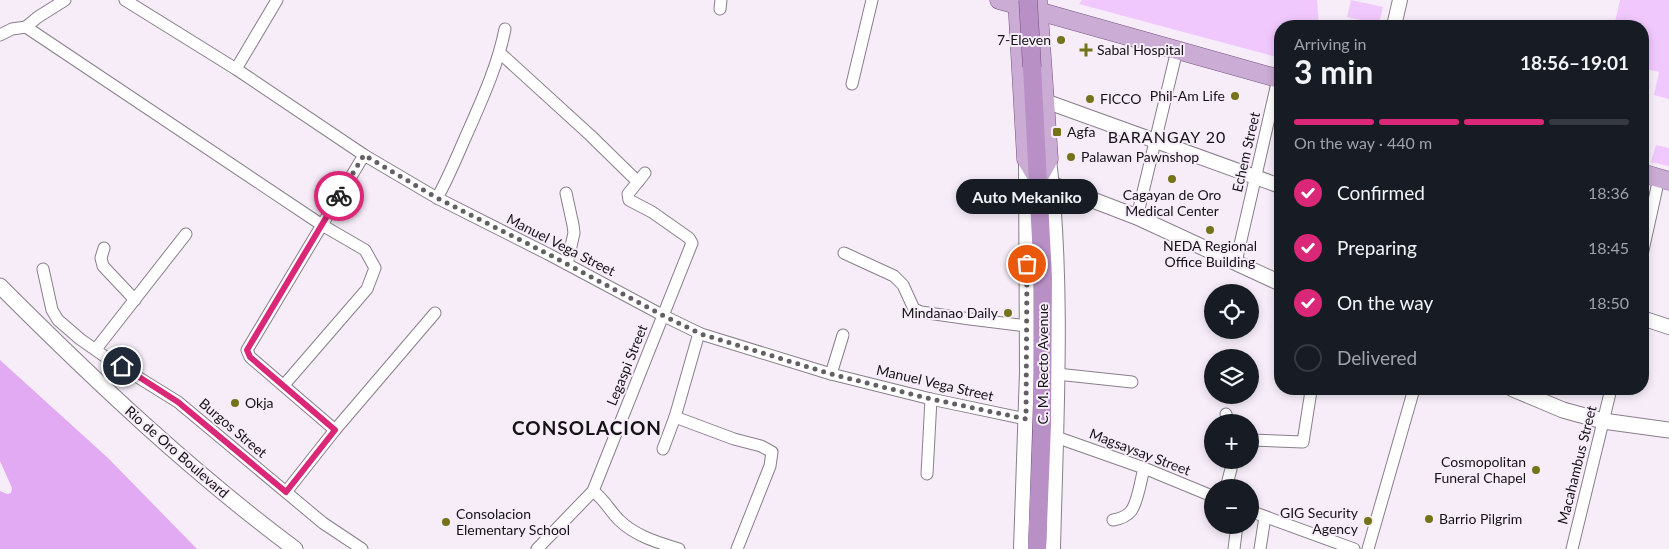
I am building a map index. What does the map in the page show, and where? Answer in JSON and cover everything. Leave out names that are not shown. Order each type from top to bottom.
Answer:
[{"type":"highway","name":"C. M. Recto Avenue","points":[[1028,3],[1037,63],[1045,182],[1044,330],[1038,549]]},
{"type":"main road","points":[[999,0],[1028,3],[1062,17],[1274,78]]},
{"type":"main road","name":"C. M. Recto Avenue","points":[[1028,3],[1026,160],[1045,182]]},
{"type":"main road","points":[[1037,63],[1062,17]]},
{"type":"main road","name":"C. M. Recto Avenue","points":[[1037,63],[1045,101],[1049,159],[1045,182]]},
{"type":"main road","points":[[1045,182],[1137,218],[1274,280]]},
{"type":"main road","name":"Rio de Oro Boulevard","points":[[0,286],[117,400],[188,465],[295,549]]},
{"type":"main road","points":[[1527,395],[1563,410],[1603,421],[1669,430]]},
{"type":"street","points":[[0,35],[12,29],[26,27],[65,0]]},
{"type":"street","name":"Manuel Vega Street","points":[[125,0],[236,70],[364,155],[437,198],[699,333],[831,374],[931,399],[1026,419]]},
{"type":"street","points":[[236,70],[277,0]]},
{"type":"street","points":[[852,84],[872,0]]},
{"type":"street","points":[[1395,20],[1400,0]]},
{"type":"street","points":[[26,27],[322,225],[366,250],[375,268],[367,289],[284,386]]},
{"type":"street","points":[[437,198],[447,180],[490,81],[500,53],[505,29]]},
{"type":"street","points":[[1137,218],[1177,50]]},
{"type":"street","name":"Legaspi Street","points":[[500,53],[590,135],[642,177],[628,194],[629,200],[652,212],[688,238],[692,243],[593,491],[537,549]]},
{"type":"street","name":"Echem Street","points":[[1236,262],[1274,99]]},
{"type":"street","points":[[1045,101],[1274,184]]},
{"type":"street","points":[[335,430],[250,357],[247,350],[364,155]]},
{"type":"street","points":[[1021,549],[1026,419],[1026,160]]},
{"type":"street","points":[[1649,219],[1657,177]]},
{"type":"street","points":[[1045,182],[1058,276],[1053,549]]},
{"type":"street","points":[[566,193],[574,224],[574,233],[567,264]]},
{"type":"street","points":[[96,349],[186,234]]},
{"type":"street","points":[[104,248],[103,266],[135,300]]},
{"type":"street","points":[[844,253],[894,276],[903,284],[914,309],[921,312],[1027,326]]},
{"type":"street","name":"Burgos Street","points":[[43,269],[52,310],[58,320],[80,339],[178,402],[323,523],[362,549]]},
{"type":"street","points":[[286,492],[335,430],[435,313]]},
{"type":"street","points":[[1649,321],[1669,328]]},
{"type":"street","points":[[663,449],[675,418],[699,333]]},
{"type":"street","points":[[831,374],[843,335]]},
{"type":"street","points":[[1057,374],[1132,382]]},
{"type":"street","points":[[1259,440],[1302,442],[1311,395]]},
{"type":"street","points":[[1368,549],[1412,395]]},
{"type":"street","name":"Macahambus Street","points":[[1572,549],[1610,395]]},
{"type":"street","points":[[927,474],[931,399]]},
{"type":"street","points":[[675,418],[734,439],[761,446],[772,452],[770,466],[737,549]]},
{"type":"street","name":"Magsaysay Street","points":[[1056,437],[1144,468],[1204,493]]},
{"type":"street","points":[[1113,520],[1131,511],[1144,468]]},
{"type":"street","points":[[593,491],[598,494],[619,520],[629,529],[644,537],[679,549]]},
{"type":"street","points":[[1259,515],[1354,549]]},
{"type":"street","points":[[1260,549],[1265,517]]},
{"type":"street","points":[[1234,549],[1235,534]]},
{"type":"shaded area","points":[[1082,0],[1317,0],[1319,20],[1274,20],[1274,56],[1079,4]]},
{"type":"shaded area","points":[[1351,0],[1383,7],[1380,20],[1361,20],[1347,17]]},
{"type":"shaded area","points":[[1620,0],[1669,0],[1669,99],[1654,95],[1659,72],[1649,70],[1649,20],[1615,20]]},
{"type":"shaded area","points":[[1656,145],[1669,148],[1669,166],[1651,162]]},
{"type":"shaded area","points":[[0,360],[108,458],[197,549],[0,549],[0,491],[7,494],[11,493],[12,488],[0,461]]},
{"type":"way so far","points":[[339,196],[364,155],[437,198],[701,334],[831,374],[931,399],[1026,419],[1027,264]]},
{"type":"place","name":"7-Eleven","points":[[1061,40]]},
{"type":"place","name":"Sabal Hospital","points":[[1086,50]]},
{"type":"place","name":"Phil-Am Life","points":[[1235,96]]},
{"type":"place","name":"FICCO","points":[[1090,99]]},
{"type":"place","name":"Agfa","points":[[1057,132]]},
{"type":"place","name":"Palawan Pawnshop","points":[[1071,157]]},
{"type":"place","name":"Cagayan de Oro Medical Center","points":[[1172,179]]},
{"type":"place","name":"NEDA Regional Office Building","points":[[1210,230]]},
{"type":"place","name":"Auto Mekaniko","points":[[1027,264]]},
{"type":"place","name":"Mindanao Daily","points":[[1008,313]]},
{"type":"place","name":"Okja","points":[[235,403]]},
{"type":"place","name":"Cosmopolitan Funeral Chapel","points":[[1536,470]]},
{"type":"place","name":"Barrio Pilgrim","points":[[1429,519]]},
{"type":"place","name":"GIG Security Agency","points":[[1368,521]]},
{"type":"place","name":"Consolacion Elementary School","points":[[446,522]]},
{"type":"district","name":"BARANGAY 20","points":[[1167,137]]},
{"type":"district","name":"CONSOLACION","points":[[587,428]]},
{"type":"route","points":[[122,366],[178,402],[286,492],[335,430],[250,357],[247,350],[339,196]]}]
